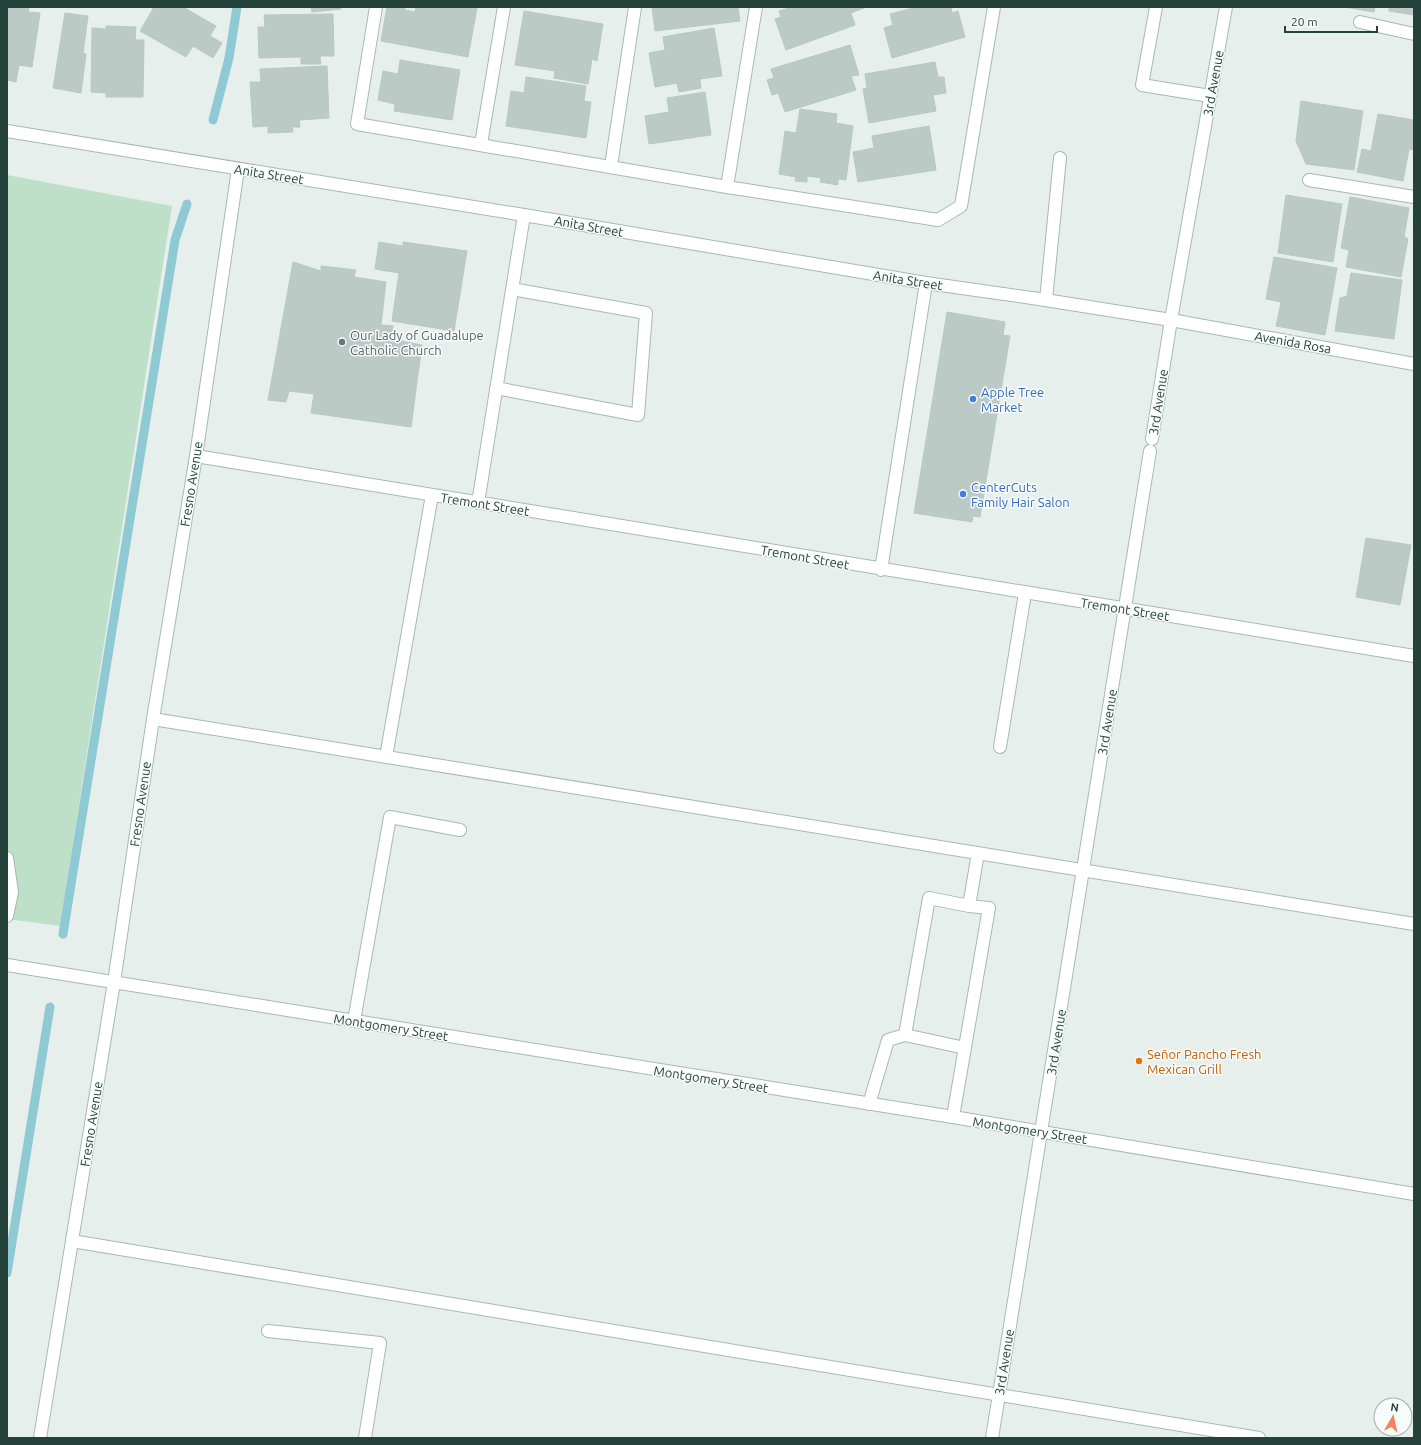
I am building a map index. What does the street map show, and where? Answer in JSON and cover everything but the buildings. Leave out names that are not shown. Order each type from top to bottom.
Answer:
[{"type":"street","points":[[376,7],[357,124],[611,166],[727,187],[938,220],[961,206],[994,7]]},
{"type":"street","points":[[481,144],[504,7]]},
{"type":"street","points":[[611,166],[635,7]]},
{"type":"street","points":[[727,187],[756,7]]},
{"type":"street","points":[[1156,7],[1142,85],[1210,96]]},
{"type":"street","name":"3rd Avenue","points":[[992,1438],[1171,320],[1226,7]]},
{"type":"street","points":[[1360,22],[1414,34]]},
{"type":"street","name":"Anita Street","points":[[7,131],[524,215],[926,283],[1171,320]]},
{"type":"street","points":[[1046,300],[1060,158]]},
{"type":"street","name":"Fresno Avenue","points":[[40,1438],[114,982],[153,719],[196,456],[238,169]]},
{"type":"street","points":[[1309,180],[1414,197]]},
{"type":"street","points":[[478,503],[524,215]]},
{"type":"street","points":[[881,570],[926,283]]},
{"type":"street","points":[[496,388],[638,415],[646,313],[512,289]]},
{"type":"street","name":"Avenida Rosa","points":[[1171,320],[1414,364]]},
{"type":"street","name":"Tremont Street","points":[[196,456],[881,570],[1414,656]]},
{"type":"street","points":[[386,757],[432,495]]},
{"type":"street","points":[[1000,747],[1025,593]]},
{"type":"street","points":[[153,719],[1414,924]]},
{"type":"street","points":[[354,1021],[390,817],[460,830]]},
{"type":"street","points":[[969,906],[978,853]]},
{"type":"street","points":[[7,858],[12,892],[7,916]]},
{"type":"street","points":[[905,1034],[929,898],[969,906],[989,908],[953,1118]]},
{"type":"street","name":"Montgomery Street","points":[[7,965],[869,1104],[1414,1194]]},
{"type":"street","points":[[869,1104],[888,1040],[905,1034],[965,1048]]},
{"type":"street","points":[[72,1241],[1258,1438]]},
{"type":"street","points":[[268,1331],[380,1343],[365,1438]]},
{"type":"green space","points":[[7,175],[172,206],[60,926],[7,919]]},
{"type":"waterway","points":[[213,120],[229,58],[237,7]]},
{"type":"waterway","points":[[63,934],[175,240],[187,204]]},
{"type":"waterway","points":[[7,1273],[50,1007]]},
{"type":"place","name":"Our Lady of Guadalupe Catholic Church","points":[[342,342]]},
{"type":"place","name":"Apple Tree Market","points":[[973,399]]},
{"type":"place","name":"CenterCuts Family Hair Salon","points":[[963,494]]},
{"type":"place","name":"Señor Pancho Fresh Mexican Grill","points":[[1139,1061]]}]
